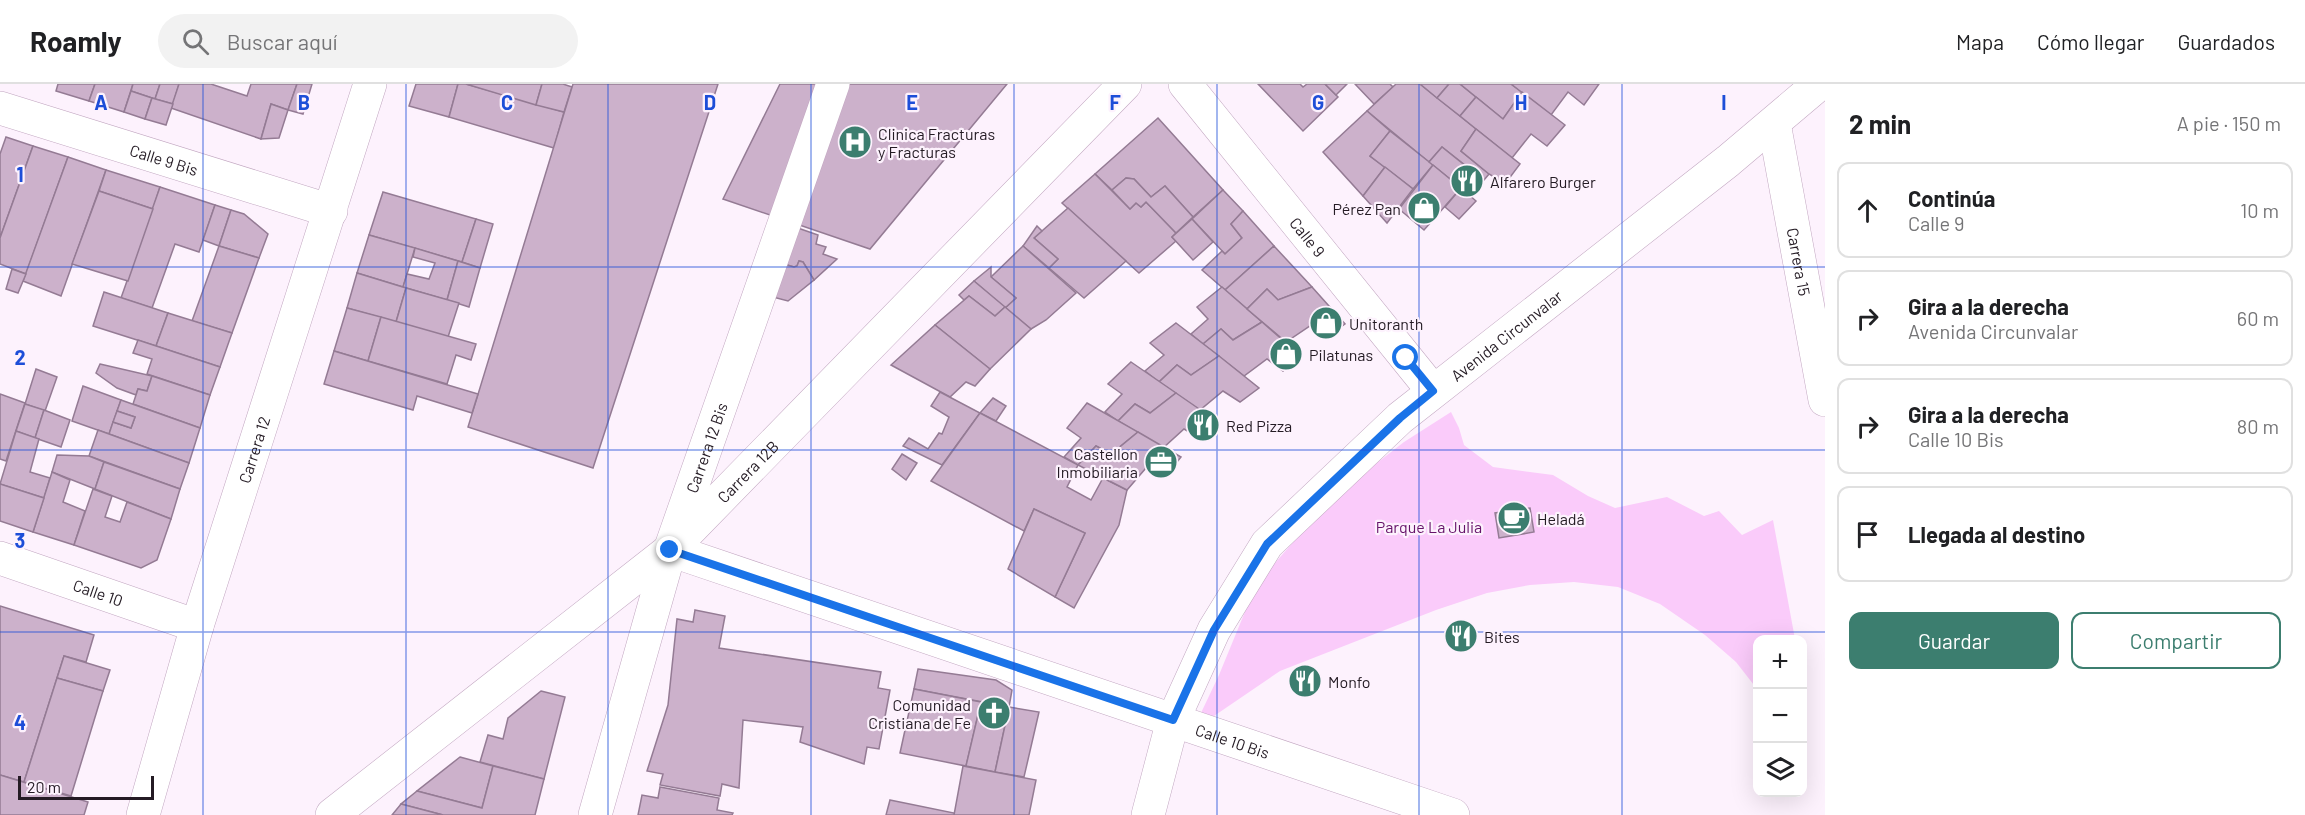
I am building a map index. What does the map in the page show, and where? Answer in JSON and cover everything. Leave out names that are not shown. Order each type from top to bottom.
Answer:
[{"type":"street","name":"Carrera 12","points":[[143,815],[197,626],[370,84]]},
{"type":"street","name":"Carrera 12 Bis","points":[[595,815],[670,550],[833,84]]},
{"type":"street","name":"Carrera 12B","points":[[332,815],[670,550],[1125,84]]},
{"type":"street","name":"Calle 9","points":[[1185,84],[1433,391]]},
{"type":"street","name":"Avenida Circunvalar","points":[[1149,815],[1173,720],[1214,630],[1267,544],[1400,418],[1774,123],[1819,84]]},
{"type":"street","name":"Calle 9 Bis","points":[[0,108],[331,211]]},
{"type":"street","name":"Carrera 15","points":[[1774,123],[1825,400]]},
{"type":"street","name":"Calle 10 Bis","points":[[670,550],[1454,815]]},
{"type":"street","name":"Calle 10","points":[[0,558],[197,626]]},
{"type":"green space","name":"Parque La Julia","points":[[1451,412],[1464,445],[1493,467],[1553,475],[1588,496],[1615,508],[1667,497],[1704,516],[1719,511],[1742,535],[1773,520],[1794,635],[1753,635],[1753,684],[1736,662],[1705,635],[1660,604],[1618,587],[1574,582],[1530,585],[1487,593],[1436,610],[1280,671],[1214,716],[1200,715],[1256,585],[1314,518],[1364,473],[1404,442]]},
{"type":"building","points":[[58,84],[95,84],[89,101],[56,91]]},
{"type":"building","points":[[95,84],[133,84],[124,112],[89,101]]},
{"type":"building","points":[[133,84],[160,84],[155,99],[131,91]]},
{"type":"building","points":[[160,84],[179,84],[173,104],[155,99]]},
{"type":"building","points":[[179,84],[211,84],[247,96],[251,84],[297,84],[288,110],[271,104],[261,139],[171,108]]},
{"type":"building","points":[[297,84],[312,84],[303,114],[288,110]]},
{"type":"building","points":[[416,84],[458,84],[449,117],[409,106]]},
{"type":"building","points":[[458,84],[466,84],[564,112],[554,148],[449,117]]},
{"type":"building","points":[[466,84],[542,84],[536,105]]},
{"type":"building","points":[[542,84],[563,84],[572,87],[564,112],[536,105]]},
{"type":"building","points":[[573,84],[718,84],[593,468],[468,427]]},
{"type":"building","name":"Clinica Fracturas y Fracturas","points":[[780,84],[1007,84],[870,249],[723,199]]},
{"type":"building","points":[[1258,84],[1300,84],[1303,87],[1307,84],[1325,84],[1338,97],[1303,131]]},
{"type":"building","points":[[1325,84],[1347,84],[1336,95]]},
{"type":"building","points":[[1355,84],[1390,84],[1393,87],[1374,104]]},
{"type":"building","points":[[1396,84],[1420,84],[1476,129],[1461,151],[1489,174],[1484,180],[1442,147],[1429,162],[1367,111]]},
{"type":"building","points":[[1420,84],[1449,84],[1437,98]]},
{"type":"building","points":[[1449,84],[1460,84],[1476,97],[1460,116],[1437,98]]},
{"type":"building","points":[[1460,84],[1511,84],[1522,92],[1503,119]]},
{"type":"building","points":[[1511,84],[1599,84],[1584,105],[1568,92],[1551,115]]},
{"type":"building","points":[[131,91],[152,98],[145,119],[124,112]]},
{"type":"building","points":[[1522,92],[1565,125],[1547,146],[1531,134],[1512,158],[1460,116],[1476,97],[1503,119]]},
{"type":"building","points":[[152,98],[173,104],[166,125],[145,119]]},
{"type":"building","points":[[271,104],[288,110],[279,138],[261,139]]},
{"type":"building","points":[[1367,111],[1390,131],[1370,156],[1385,167],[1363,196],[1323,152]]},
{"type":"building","points":[[1158,118],[1223,190],[1193,217],[1165,186],[1151,197],[1134,179],[1126,178],[1112,190],[1095,174]]},
{"type":"building","points":[[1476,129],[1520,164],[1505,184],[1461,151]]},
{"type":"building","points":[[1390,131],[1433,165],[1413,189],[1370,156]]},
{"type":"building","points":[[6,137],[33,146],[0,238],[0,154]]},
{"type":"building","points":[[33,146],[68,157],[26,274],[0,264],[0,238]]},
{"type":"building","points":[[1442,147],[1483,180],[1470,195],[1429,162]]},
{"type":"building","points":[[68,157],[106,170],[61,296],[23,281]]},
{"type":"building","points":[[1433,165],[1461,188],[1424,230],[1399,209]]},
{"type":"building","points":[[1385,167],[1413,189],[1387,223],[1363,196]]},
{"type":"building","points":[[106,170],[160,187],[153,209],[99,191]]},
{"type":"building","points":[[1095,174],[1130,209],[1136,203],[1141,207],[1146,202],[1176,233],[1172,237],[1176,241],[1139,273],[1062,203]]},
{"type":"building","points":[[1126,178],[1134,179],[1151,197],[1165,186],[1193,217],[1176,233],[1146,202],[1141,207],[1136,203],[1130,209],[1112,190]]},
{"type":"building","points":[[160,187],[215,205],[199,252],[175,244],[152,308],[121,298]]},
{"type":"building","points":[[1461,188],[1476,201],[1459,219],[1445,207]]},
{"type":"building","points":[[1223,190],[1243,211],[1231,224],[1242,238],[1225,254],[1192,219]]},
{"type":"building","points":[[99,191],[153,209],[128,281],[72,264]]},
{"type":"building","points":[[383,192],[476,219],[462,262],[369,235]]},
{"type":"building","points":[[215,205],[231,210],[219,246],[203,240]]},
{"type":"building","points":[[1068,208],[1126,261],[1084,298],[1049,268],[1058,259],[1034,238]]},
{"type":"building","points":[[231,210],[244,214],[268,234],[259,258],[219,246]]},
{"type":"building","points":[[1243,211],[1274,246],[1225,290],[1202,270],[1222,251],[1225,254],[1242,238],[1231,224]]},
{"type":"building","points":[[476,219],[493,224],[480,268],[462,262]]},
{"type":"building","points":[[1192,219],[1213,242],[1193,260],[1172,237]]},
{"type":"building","points":[[792,226],[818,235],[816,244],[826,247],[823,254],[837,259],[814,280],[803,262],[799,261],[794,267],[780,263]]},
{"type":"building","points":[[1037,226],[1042,231],[1034,238],[1058,259],[1049,268],[1023,246]]},
{"type":"building","points":[[369,235],[415,248],[403,287],[357,273]]},
{"type":"building","points":[[219,246],[259,258],[232,333],[192,321]]},
{"type":"building","points":[[1023,246],[1076,293],[1046,320],[1031,329],[1005,308],[1016,298],[991,277]]},
{"type":"building","points":[[1274,246],[1312,287],[1278,300],[1267,289],[1247,309],[1225,290]]},
{"type":"building","points":[[415,248],[458,261],[447,300],[403,287],[407,274],[429,279],[435,263],[413,257]]},
{"type":"building","points":[[458,261],[480,268],[469,307],[447,300]]},
{"type":"building","points":[[799,261],[803,262],[814,280],[788,301],[769,296],[780,263],[794,267]]},
{"type":"building","points":[[991,267],[991,277],[1016,298],[1005,308],[974,281]]},
{"type":"building","points":[[12,269],[26,274],[18,293],[6,289]]},
{"type":"building","points":[[357,273],[406,288],[396,322],[347,308]]},
{"type":"building","points":[[974,281],[1005,307],[995,316],[969,296],[964,300],[959,295]]},
{"type":"building","points":[[1222,287],[1262,322],[1233,340],[1221,329],[1203,344],[1191,334],[1208,319],[1197,307]]},
{"type":"building","points":[[1312,287],[1345,324],[1327,337],[1310,326],[1286,342],[1247,309],[1267,289],[1278,300]]},
{"type":"building","points":[[406,288],[459,303],[448,337],[396,322]]},
{"type":"building","points":[[104,292],[168,313],[156,346],[93,326]]},
{"type":"building","points":[[969,296],[995,316],[1005,307],[1031,329],[990,369],[935,325]]},
{"type":"building","points":[[347,308],[381,317],[368,361],[334,351]]},
{"type":"building","points":[[168,313],[232,333],[220,367],[156,346]]},
{"type":"building","points":[[381,317],[476,344],[471,360],[456,355],[447,384],[368,361]]},
{"type":"building","points":[[1262,322],[1301,356],[1283,371],[1267,359],[1244,376],[1203,344],[1221,329],[1233,340]]},
{"type":"building","points":[[1176,323],[1219,356],[1191,375],[1177,365],[1159,382],[1145,371],[1164,355],[1150,343]]},
{"type":"building","points":[[935,325],[990,369],[975,386],[966,382],[950,397],[891,365]]},
{"type":"building","points":[[138,340],[220,367],[210,395],[147,374],[152,359],[133,353]]},
{"type":"building","points":[[334,351],[478,394],[472,413],[417,396],[413,410],[324,384]]},
{"type":"building","points":[[1219,356],[1259,388],[1240,402],[1223,391],[1200,410],[1159,382],[1177,365],[1191,375]]},
{"type":"building","points":[[1131,362],[1176,393],[1150,413],[1135,404],[1118,421],[1105,412],[1122,394],[1108,384]]},
{"type":"building","points":[[100,364],[152,376],[147,391],[138,389],[136,395],[117,388],[96,373]]},
{"type":"building","points":[[36,369],[57,377],[45,411],[25,404]]},
{"type":"building","points":[[152,376],[210,395],[200,428],[133,404],[138,389],[147,391]]},
{"type":"building","points":[[83,386],[121,400],[109,434],[72,421]]},
{"type":"building","points":[[940,392],[980,413],[942,465],[903,446],[909,438],[928,449],[939,433],[942,434],[949,417],[931,406]]},
{"type":"building","points":[[1176,393],[1218,422],[1202,439],[1184,429],[1163,448],[1118,421],[1135,404],[1150,413]]},
{"type":"building","points":[[0,394],[25,403],[6,461],[0,459]]},
{"type":"building","points":[[993,398],[1006,406],[996,421],[980,413]]},
{"type":"building","points":[[121,400],[200,428],[189,463],[109,434],[113,422],[131,428],[135,417],[117,411]]},
{"type":"building","points":[[1087,403],[1138,432],[1111,454],[1096,446],[1078,465],[1064,457],[1081,438],[1067,428]]},
{"type":"building","points":[[25,404],[44,410],[35,438],[16,431]]},
{"type":"building","points":[[44,410],[70,420],[61,447],[35,438]]},
{"type":"building","points":[[117,411],[135,417],[131,428],[113,422]]},
{"type":"building","points":[[980,413],[1078,465],[1067,487],[1091,500],[1103,478],[1127,490],[1119,525],[1074,608],[1055,597],[1085,533],[1034,509],[1024,531],[931,481]]},
{"type":"building","points":[[98,430],[189,463],[180,489],[89,456]]},
{"type":"building","points":[[16,431],[39,439],[30,472],[50,478],[44,498],[0,484]]},
{"type":"building","points":[[1138,432],[1181,457],[1165,477],[1146,468],[1127,490],[1078,465],[1096,446],[1111,454]]},
{"type":"building","points":[[902,454],[917,463],[906,480],[892,469]]},
{"type":"building","points":[[57,455],[89,456],[104,462],[95,489],[52,472]]},
{"type":"building","points":[[104,462],[180,489],[171,519],[95,489]]},
{"type":"building","points":[[52,472],[70,480],[63,502],[85,511],[74,545],[33,532]]},
{"type":"building","points":[[0,484],[44,498],[33,532],[0,521]]},
{"type":"building","points":[[93,489],[112,496],[105,517],[120,522],[127,502],[171,519],[157,560],[141,568],[74,545]]},
{"type":"building","name":"Heladá","points":[[1530,508],[1534,532],[1499,538],[1495,513]]},
{"type":"building","points":[[1034,509],[1085,533],[1055,597],[1008,569]]},
{"type":"building","points":[[0,606],[94,635],[86,662],[64,656],[24,782],[0,775]]},
{"type":"building","points":[[695,610],[725,616],[719,648],[881,672],[878,688],[890,690],[879,749],[867,747],[864,764],[800,742],[803,727],[743,720],[739,788],[722,784],[720,796],[660,785],[663,774],[647,771],[668,705],[677,619],[693,622]]},
{"type":"building","points":[[64,656],[110,670],[103,691],[57,678]]},
{"type":"building","points":[[918,669],[996,680],[1012,690],[1009,707],[914,689]]},
{"type":"building","points":[[57,678],[103,691],[71,796],[24,782]]},
{"type":"building","points":[[914,689],[981,702],[966,766],[900,753]]},
{"type":"building","points":[[541,691],[565,697],[544,779],[480,762],[488,735],[503,739],[508,718]]},
{"type":"building","points":[[981,702],[1009,707],[995,772],[966,766]]},
{"type":"building","points":[[1009,707],[1039,712],[1024,777],[995,772]]},
{"type":"building","points":[[460,757],[493,766],[482,808],[417,791]]},
{"type":"building","points":[[493,766],[544,779],[535,815],[443,815],[401,804],[417,791],[482,808]]},
{"type":"building","points":[[963,766],[1036,780],[1029,815],[954,815]]},
{"type":"building","points":[[0,775],[88,802],[84,815],[0,815]]},
{"type":"building","points":[[660,787],[719,798],[717,810],[733,813],[732,815],[638,815],[642,795],[658,798]]},
{"type":"building","points":[[890,800],[954,813],[954,815],[886,815]]},
{"type":"building","points":[[401,804],[443,815],[392,815]]},
{"type":"place","name":"Clinica Fracturas y Fracturas","points":[[855,142]]},
{"type":"place","name":"Alfarero Burger","points":[[1467,181]]},
{"type":"place","name":"Pérez Pan","points":[[1424,208]]},
{"type":"place","name":"Unitoranth","points":[[1326,323]]},
{"type":"place","name":"Pilatunas","points":[[1286,354]]},
{"type":"place","name":"Red Pizza","points":[[1203,425]]},
{"type":"place","name":"Castellon Inmobiliaria","points":[[1161,462]]},
{"type":"place","name":"Heladá","points":[[1514,518]]},
{"type":"place","name":"Bites","points":[[1461,636]]},
{"type":"place","name":"Monfo","points":[[1305,681]]},
{"type":"place","name":"Comunidad Cristiana de Fe","points":[[994,713]]},
{"type":"route","points":[[670,550],[1173,720],[1214,630],[1267,544],[1400,418],[1433,391],[1406,358]]}]
